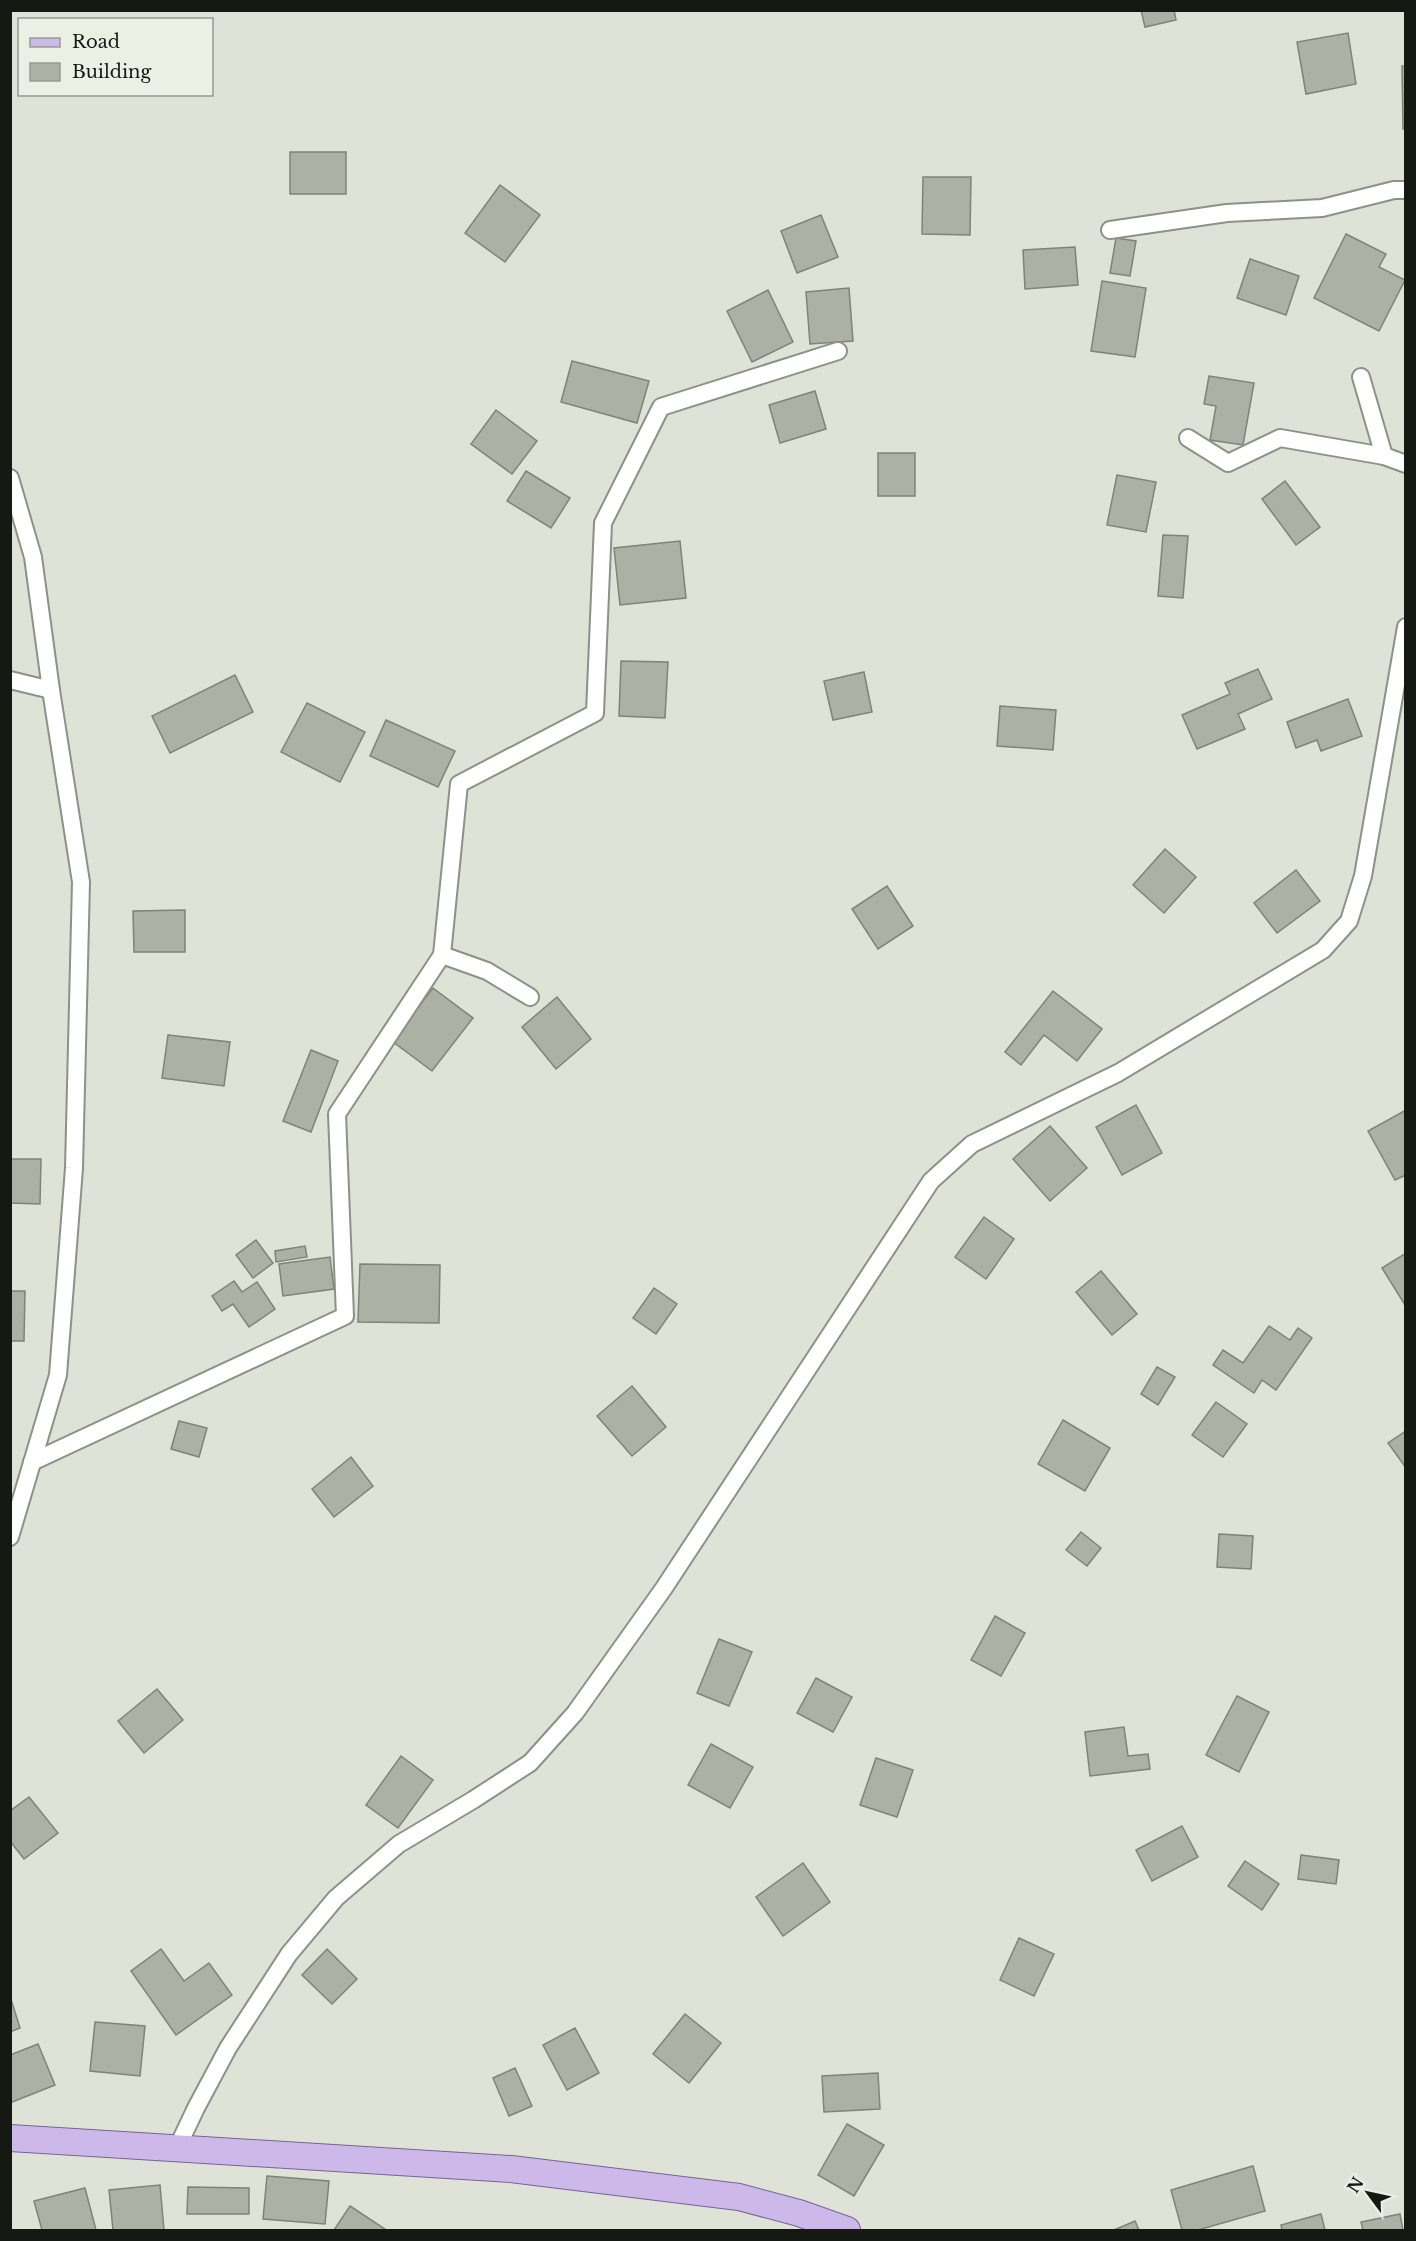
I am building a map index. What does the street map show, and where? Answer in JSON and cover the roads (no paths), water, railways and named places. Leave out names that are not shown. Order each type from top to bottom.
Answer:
[{"type":"main road","points":[[10,2138],[511,2169],[740,2197],[799,2213],[847,2230]]},
{"type":"street","points":[[1110,230],[1227,213],[1322,208],[1394,190],[1406,190]]},
{"type":"street","points":[[32,1462],[345,1316],[337,1114],[442,955],[459,784],[595,712],[603,523],[661,407],[838,351]]},
{"type":"street","points":[[1361,377],[1384,456]]},
{"type":"street","points":[[1188,438],[1228,463],[1280,438],[1384,456],[1406,464]]},
{"type":"street","points":[[10,478],[33,557],[81,882],[74,1168],[58,1375],[10,1537]]},
{"type":"street","points":[[177,2148],[228,2048],[289,1954],[336,1898],[399,1844],[530,1763],[575,1713],[664,1588],[932,1181],[972,1144],[1118,1073],[1323,950],[1349,921],[1363,876],[1406,627]]},
{"type":"street","points":[[10,680],[51,690]]},
{"type":"street","points":[[442,955],[488,971],[530,997]]}]
